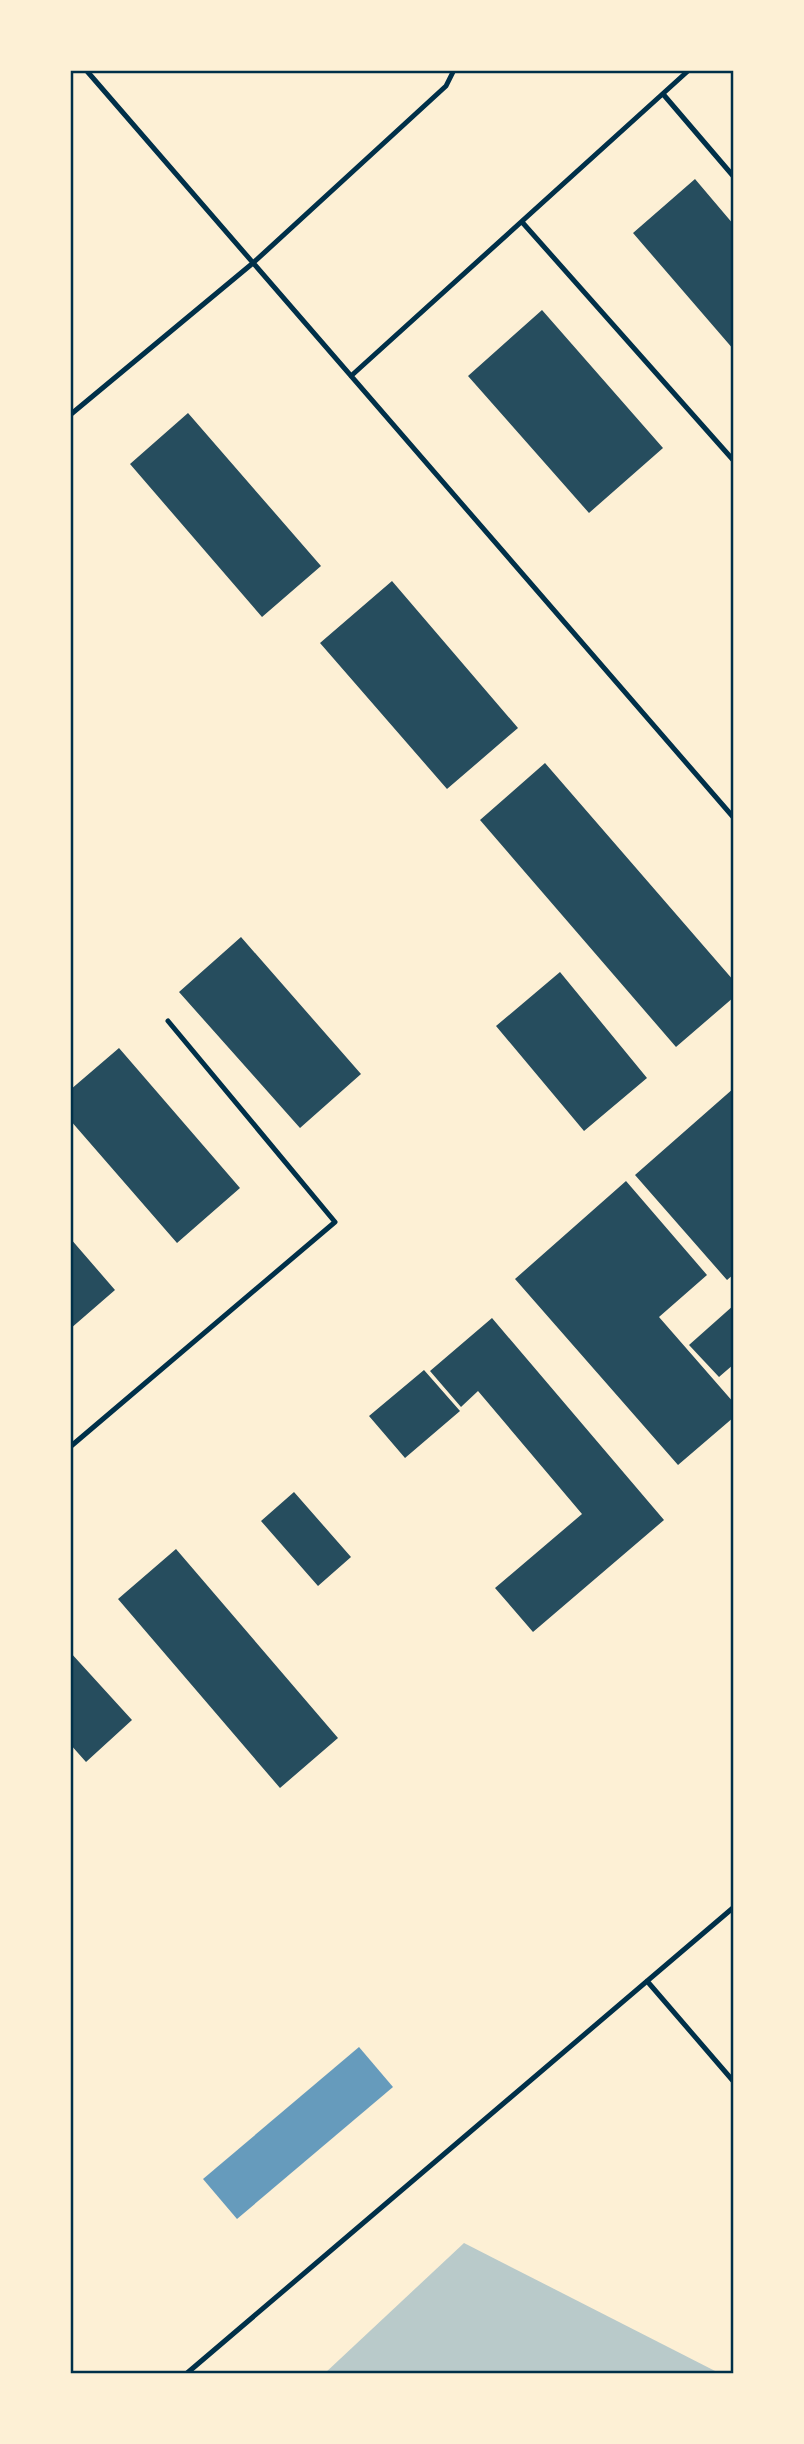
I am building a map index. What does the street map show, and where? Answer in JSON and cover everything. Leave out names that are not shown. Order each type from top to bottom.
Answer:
[{"type":"lane","points":[[86,70],[734,818]]},
{"type":"lane","points":[[70,415],[253,263],[446,86],[454,70]]},
{"type":"lane","points":[[351,376],[689,70]]},
{"type":"lane","points":[[663,94],[734,177]]},
{"type":"lane","points":[[522,222],[734,461]]},
{"type":"lane","points":[[70,1447],[335,1222],[168,1021]]},
{"type":"lane","points":[[70,1433],[77,1441]]},
{"type":"lane","points":[[186,2374],[734,1907]]},
{"type":"lane","points":[[647,1981],[734,2082]]},
{"type":"shaded area","points":[[464,2243],[721,2374],[324,2374]]},
{"type":"water","points":[[359,2047],[393,2087],[237,2219],[203,2179]]},
{"type":"building","points":[[695,179],[734,225],[734,350],[633,233]]},
{"type":"building","points":[[542,310],[663,448],[589,513],[468,376]]},
{"type":"building","points":[[188,413],[321,566],[262,617],[130,464]]},
{"type":"building","points":[[392,581],[518,728],[447,789],[320,643]]},
{"type":"building","points":[[545,763],[734,981],[734,997],[676,1047],[480,820]]},
{"type":"building","points":[[241,937],[361,1074],[300,1128],[179,992]]},
{"type":"building","points":[[560,972],[647,1078],[584,1131],[496,1026]]},
{"type":"building","points":[[119,1048],[240,1188],[177,1243],[70,1120],[70,1090]]},
{"type":"building","points":[[734,1088],[734,1274],[727,1280],[635,1175]]},
{"type":"building","points":[[626,1181],[707,1275],[659,1317],[734,1403],[734,1417],[678,1465],[515,1279]]},
{"type":"building","points":[[70,1238],[115,1290],[70,1329]]},
{"type":"building","points":[[734,1305],[734,1364],[719,1377],[689,1345]]},
{"type":"building","points":[[492,1318],[664,1520],[533,1632],[495,1588],[582,1514],[478,1391],[461,1407],[430,1371]]},
{"type":"building","points":[[424,1370],[460,1411],[405,1458],[369,1416]]},
{"type":"building","points":[[294,1492],[351,1557],[318,1586],[261,1521]]},
{"type":"building","points":[[176,1549],[338,1738],[280,1788],[118,1599]]},
{"type":"building","points":[[70,1652],[132,1720],[86,1762],[70,1744]]}]
